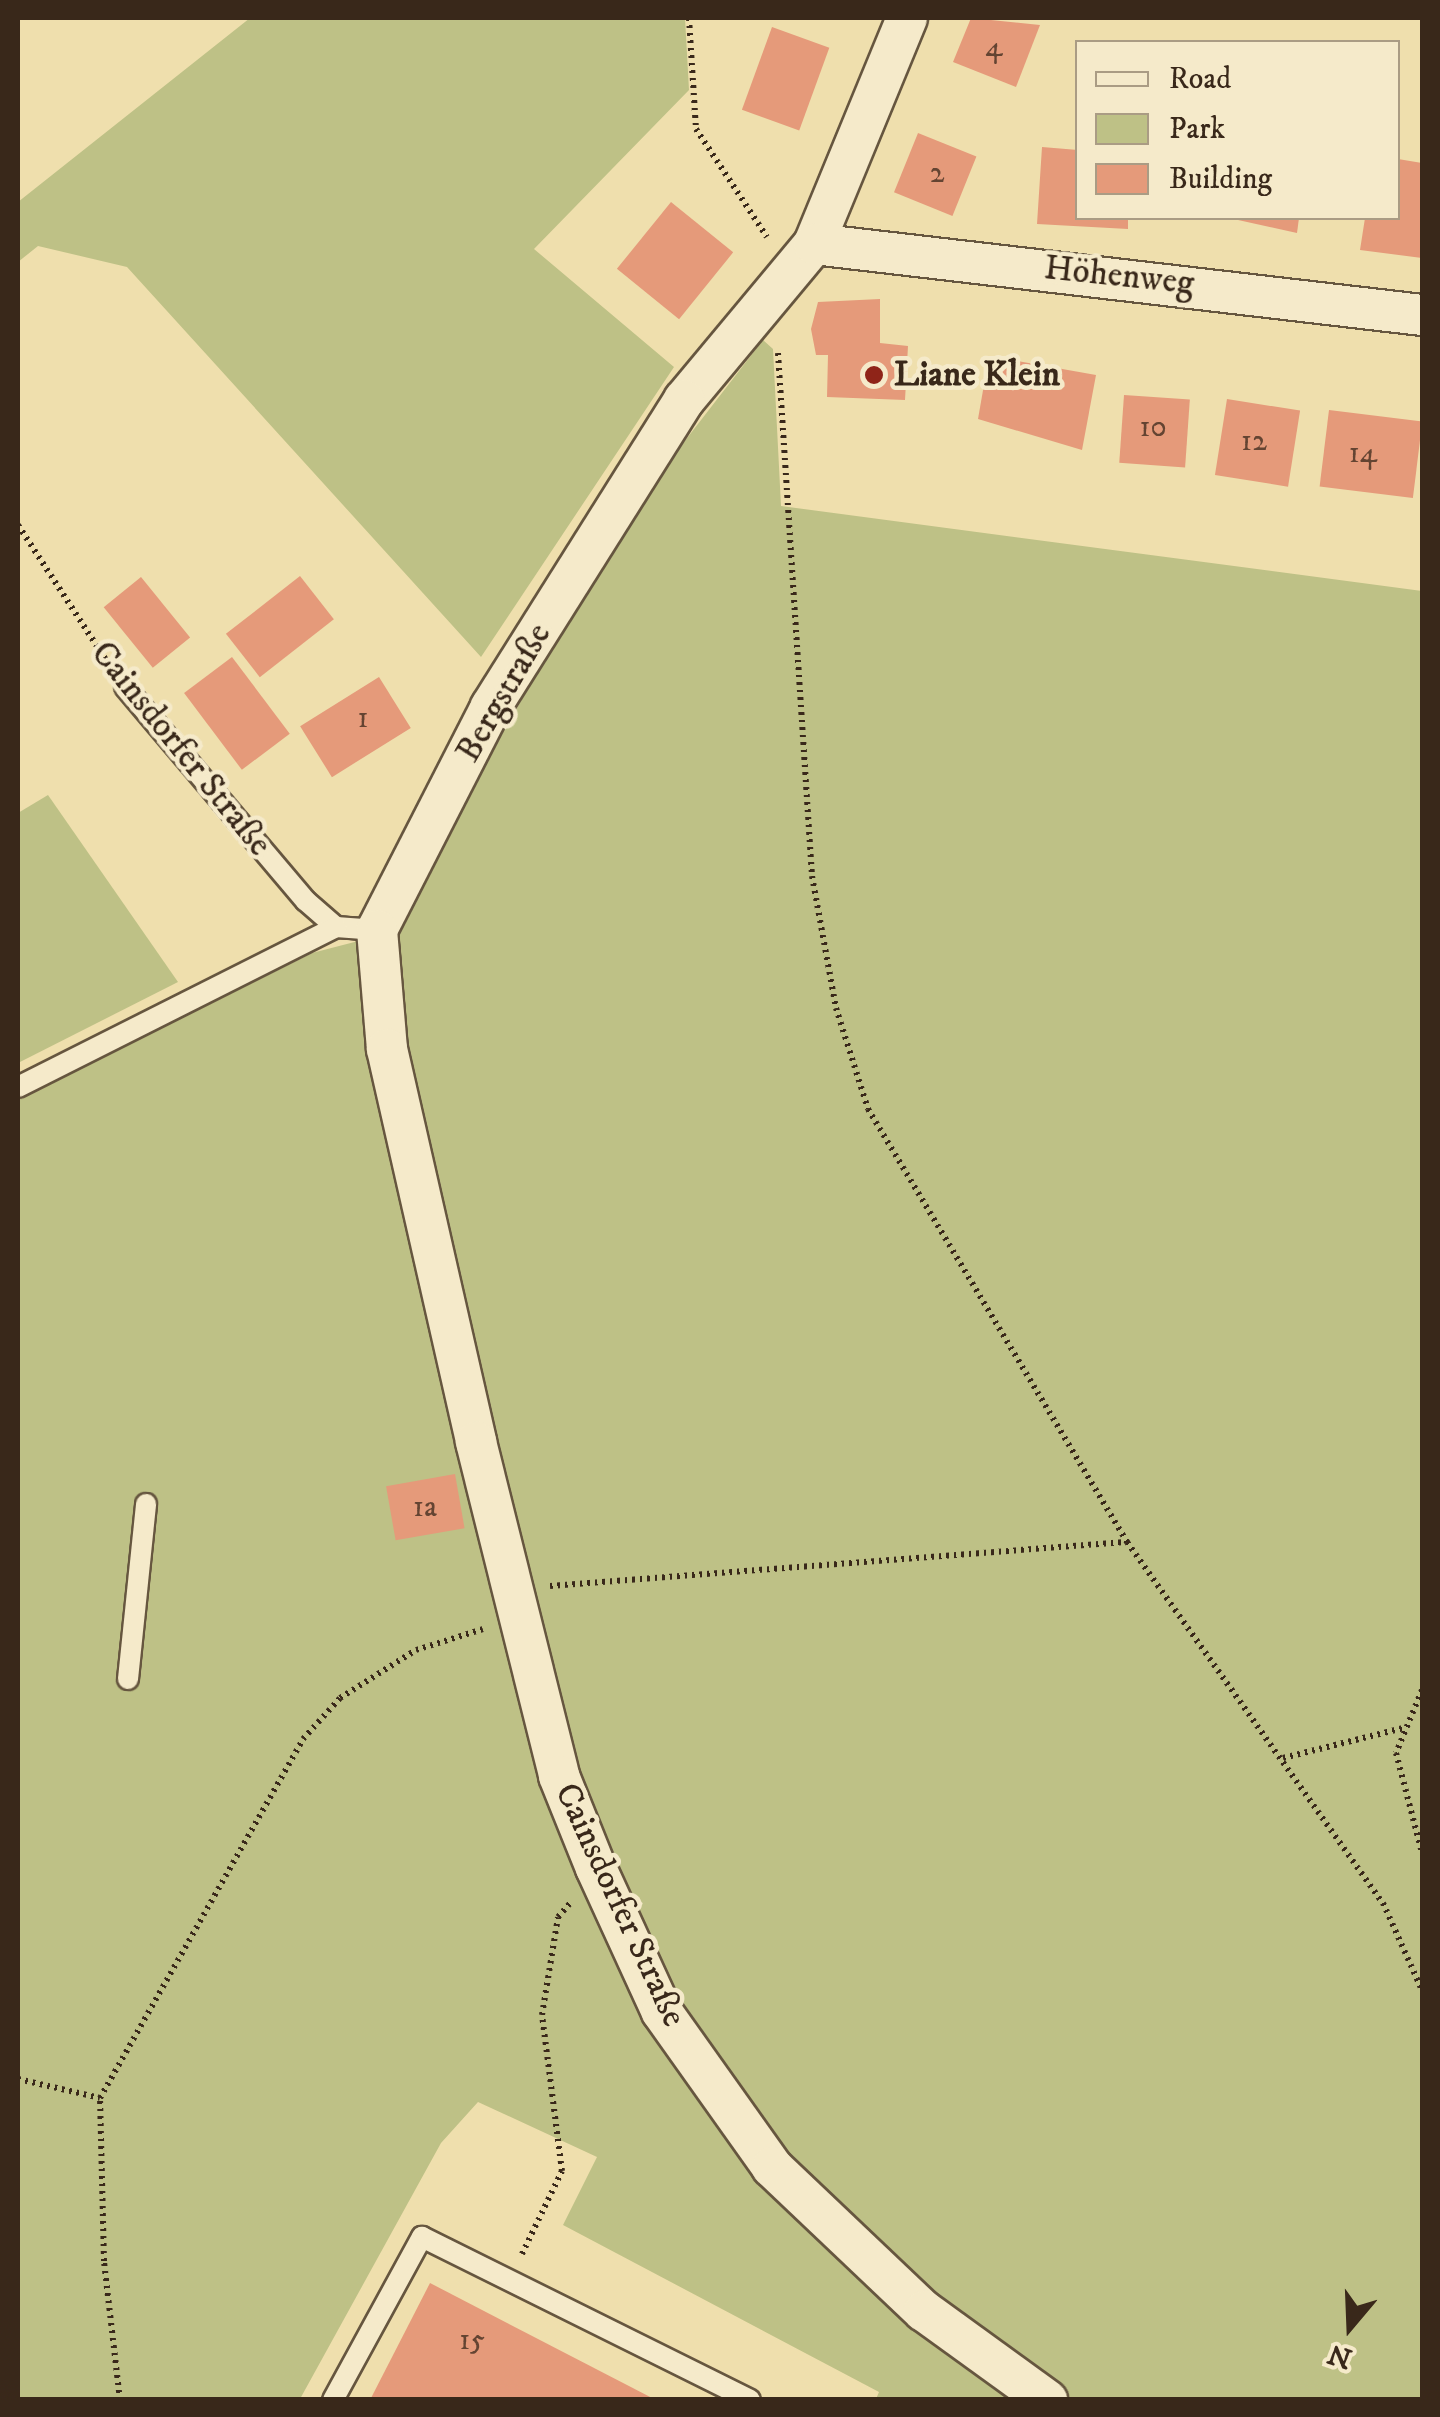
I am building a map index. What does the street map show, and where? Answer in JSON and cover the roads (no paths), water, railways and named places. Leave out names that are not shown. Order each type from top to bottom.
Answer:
[{"type":"street","name":"Bergstraße","points":[[377,930],[491,707],[684,400],[805,255],[907,18]]},
{"type":"street","name":"Höhenweg","points":[[805,255],[1422,315]]},
{"type":"street","name":"Cainsdorfer Straße","points":[[377,930],[388,1049],[476,1442],[560,1776],[598,1872],[662,2012],[772,2167],[924,2311],[1047,2400]]},
{"type":"lane","name":"Cainsdorfer Straße","points":[[125,687],[336,927]]},
{"type":"lane","points":[[18,1087],[336,927],[377,930]]},
{"type":"lane","points":[[128,1679],[146,1504]]},
{"type":"lane","points":[[332,2400],[422,2237],[750,2400]]},
{"type":"place","name":"Liane Klein","points":[[874,375]]}]
